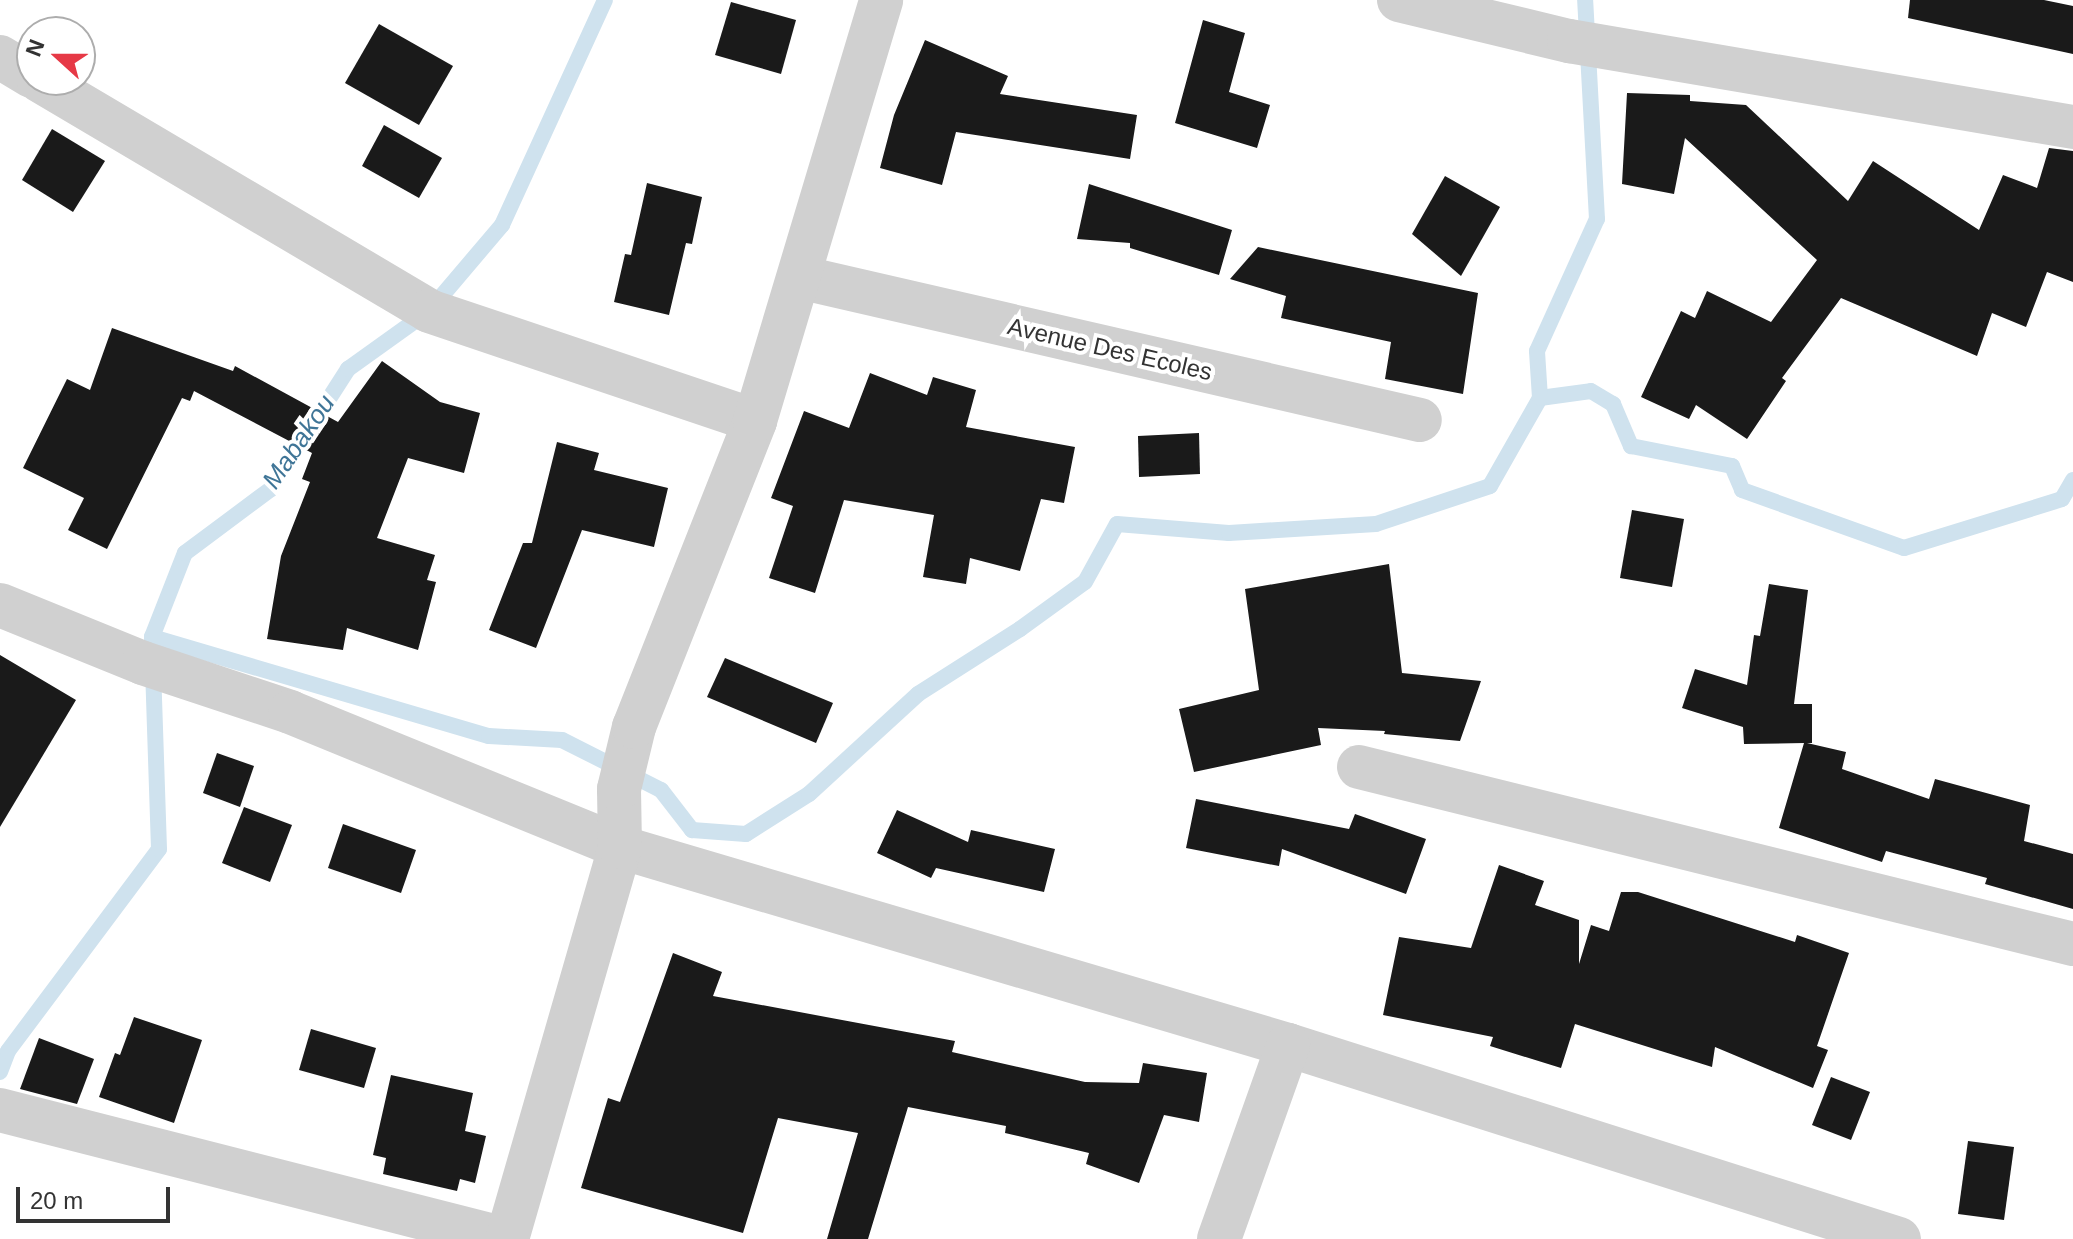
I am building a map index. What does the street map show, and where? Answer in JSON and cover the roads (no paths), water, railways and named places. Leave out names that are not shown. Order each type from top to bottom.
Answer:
[{"type":"street","points":[[6,1111],[506,1239],[620,847],[619,789],[634,727],[755,421],[881,0]]},
{"type":"street","points":[[1399,0],[1589,44],[2073,127]]},
{"type":"street","points":[[66,96],[429,311],[755,421]]},
{"type":"street","name":"Avenue Des Ecoles","points":[[799,277],[1420,420]]},
{"type":"street","points":[[0,605],[154,667],[290,712],[620,847],[1288,1045],[1899,1239]]},
{"type":"street","points":[[1359,767],[2073,944]]},
{"type":"street","points":[[1219,1239],[1288,1045]]},
{"type":"waterway","name":"Mabakou","points":[[152,647],[152,637],[185,553],[271,489],[348,369],[429,311],[502,225],[605,0]]},
{"type":"waterway","points":[[152,637],[489,736],[562,740],[661,790],[692,830],[746,834],[809,794],[918,694],[1020,629],[1085,582],[1117,524],[1229,533],[1376,524],[1490,486],[1540,398],[1537,351],[1597,219],[1585,0]]},
{"type":"waterway","points":[[1540,398],[1591,391],[1613,404],[1631,446],[1732,466],[1742,490],[1904,548],[2062,499],[2073,480]]},
{"type":"waterway","name":"Mabakou","points":[[0,1072],[8,1051],[159,849],[153,670]]}]
